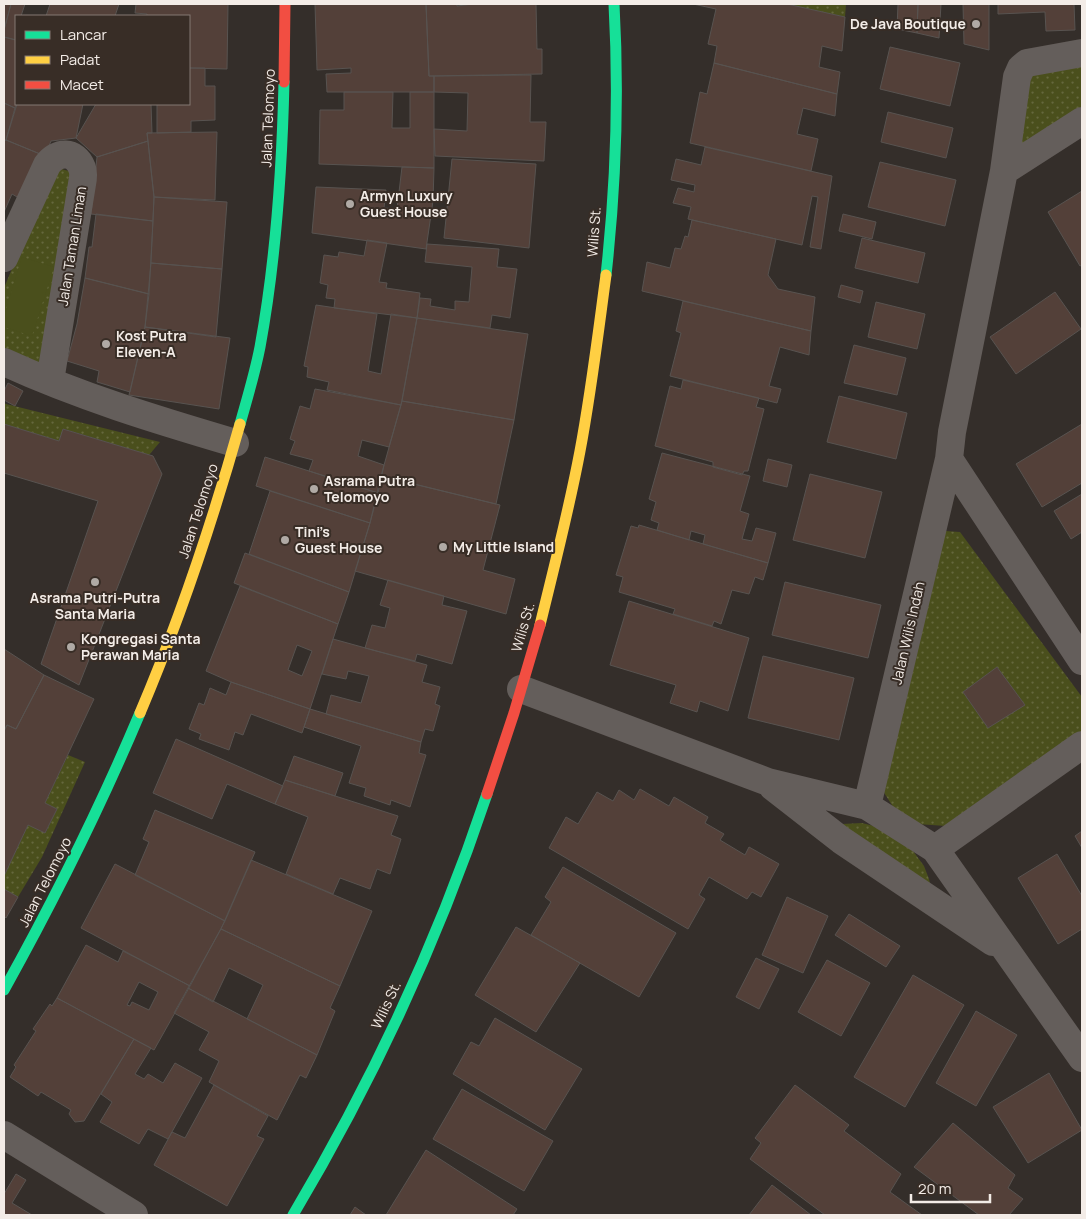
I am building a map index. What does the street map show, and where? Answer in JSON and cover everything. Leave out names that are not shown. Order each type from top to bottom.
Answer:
[{"type":"main road","name":"Jalan Telomoyo","points":[[4,990],[75,858],[147,700],[207,537],[235,443],[260,350],[274,252],[280,194],[285,102],[285,4]]},
{"type":"main road","name":"Wilis St.","points":[[293,1215],[312,1184],[370,1074],[422,964],[496,770],[522,689],[548,595],[572,492],[593,378],[607,265],[615,143],[616,34],[614,4]]},
{"type":"street","name":"Jalan Wilis Indah","points":[[867,806],[949,459],[952,432],[1004,171],[1015,84],[1021,68],[1027,63],[1082,53]]},
{"type":"street","points":[[1004,171],[1082,121]]},
{"type":"street","name":"Jalan Taman Liman","points":[[4,258],[47,165],[53,157],[60,154],[73,156],[83,170],[82,184],[50,381]]},
{"type":"street","points":[[4,362],[50,381],[176,426],[235,443]]},
{"type":"street","points":[[949,459],[1082,661]]},
{"type":"street","points":[[522,689],[768,782],[867,806],[935,849],[1082,1058]]},
{"type":"street","points":[[935,849],[1082,745]]},
{"type":"street","points":[[768,782],[841,840],[1007,951]]},
{"type":"street","points":[[4,1135],[134,1215]]},
{"type":"green space","points":[[786,4],[846,4],[845,17]]},
{"type":"green space","points":[[1082,64],[1082,106],[1019,152],[1026,75]]},
{"type":"green space","points":[[58,168],[72,172],[41,361],[36,363],[4,351],[4,288],[52,172]]},
{"type":"green space","points":[[22,257],[54,267],[32,336],[4,327],[4,316]]},
{"type":"green space","points":[[4,403],[160,442],[149,455],[64,429],[59,441],[4,424]]},
{"type":"green space","points":[[945,531],[960,532],[1082,697],[1082,732],[946,826],[917,824],[895,810],[883,791]]},
{"type":"green space","points":[[68,755],[85,762],[42,857],[18,897],[4,889],[4,876],[28,825],[46,832],[57,809],[45,803]]},
{"type":"green space","points":[[862,823],[878,827],[913,851],[924,866],[931,888],[842,824]]},
{"type":"building","points":[[4,4],[11,4],[4,30]]},
{"type":"building","points":[[11,4],[25,4],[21,15],[15,15],[15,40],[4,37]]},
{"type":"building","points":[[50,4],[119,4],[115,15],[46,15]]},
{"type":"building","points":[[136,4],[228,4],[227,69],[190,68],[190,15],[147,15],[135,13]]},
{"type":"building","points":[[315,4],[426,4],[429,76],[434,76],[434,92],[327,92],[326,74],[351,73],[351,68],[317,70]]},
{"type":"building","points":[[426,4],[457,4],[457,6],[473,4],[536,4],[537,49],[542,49],[542,74],[429,76]]},
{"type":"building","points":[[693,4],[787,4],[845,17],[842,51],[822,46],[819,67],[840,72],[837,94],[714,63],[717,46],[708,44],[716,9]]},
{"type":"building","points":[[898,4],[918,4],[917,33],[897,29]]},
{"type":"building","name":"De Java Boutique","points":[[918,4],[941,4],[939,38],[917,33]]},
{"type":"building","name":"De Java Boutique","points":[[963,4],[989,4],[989,50],[964,44]]},
{"type":"building","points":[[998,4],[1074,4],[1075,30],[1046,31],[1045,12],[998,14]]},
{"type":"building","points":[[4,37],[15,40],[16,105],[15,108],[4,103]]},
{"type":"building","points":[[890,47],[960,63],[950,106],[880,89]]},
{"type":"building","points":[[714,63],[837,94],[835,116],[803,108],[797,134],[818,139],[811,171],[690,143],[700,92],[707,94]]},
{"type":"building","points":[[190,68],[205,68],[205,86],[215,86],[215,120],[191,121],[191,132],[157,133],[157,105],[190,105]]},
{"type":"building","points":[[531,75],[530,122],[546,122],[544,161],[435,156],[434,129],[467,131],[468,93],[434,92],[434,76]]},
{"type":"building","points":[[344,92],[393,92],[392,128],[410,128],[410,92],[434,92],[434,168],[319,164],[320,110],[344,110]]},
{"type":"building","points":[[4,103],[15,108],[6,140],[4,141]]},
{"type":"building","points":[[17,105],[83,105],[76,138],[51,141],[45,156],[6,140]]},
{"type":"building","points":[[95,105],[151,105],[152,133],[147,133],[148,141],[97,157],[76,138]]},
{"type":"building","points":[[888,112],[953,128],[946,158],[881,142]]},
{"type":"building","points":[[217,132],[215,200],[154,197],[147,133]]},
{"type":"building","points":[[6,140],[45,156],[24,201],[12,194],[4,212],[4,141]]},
{"type":"building","points":[[148,141],[154,197],[153,221],[91,214],[97,157]]},
{"type":"building","points":[[705,147],[832,176],[821,249],[810,247],[818,197],[812,196],[802,245],[688,219],[691,207],[673,203],[678,188],[694,192],[695,185],[671,180],[676,159],[701,165]]},
{"type":"building","points":[[452,159],[536,164],[529,248],[444,238]]},
{"type":"building","points":[[880,162],[956,180],[945,226],[868,207]]},
{"type":"building","name":"Armyn Luxury Guest House","points":[[402,167],[434,168],[433,201],[426,249],[312,233],[316,187],[386,190],[384,208],[397,209]]},
{"type":"building","points":[[1082,191],[1082,265],[1080,266],[1048,212]]},
{"type":"building","points":[[154,197],[227,202],[222,269],[151,263]]},
{"type":"building","points":[[96,214],[153,221],[149,294],[85,278],[89,247],[92,247]]},
{"type":"building","points":[[843,214],[876,222],[872,239],[839,231]]},
{"type":"building","points":[[692,220],[776,239],[768,275],[778,289],[815,297],[811,331],[642,291],[647,262],[670,268],[675,248],[681,249],[685,236],[688,237]]},
{"type":"building","points":[[862,238],[925,253],[918,283],[855,268]]},
{"type":"building","points":[[367,240],[387,243],[379,282],[387,283],[386,288],[420,293],[417,318],[334,308],[335,299],[326,298],[328,285],[320,283],[324,255],[338,257],[339,252],[364,256]]},
{"type":"building","points":[[427,244],[499,249],[497,267],[517,269],[510,318],[492,315],[490,328],[417,318],[420,298],[431,299],[430,306],[455,310],[455,301],[469,302],[472,267],[425,262]]},
{"type":"building","points":[[151,263],[222,269],[216,337],[145,327]]},
{"type":"building","name":"Kost Putra Eleven-A","points":[[85,278],[149,294],[145,327],[130,392],[97,382],[99,371],[67,361],[77,324]]},
{"type":"building","points":[[841,285],[863,291],[860,303],[838,297]]},
{"type":"building","points":[[1055,292],[1081,329],[1016,374],[990,337]]},
{"type":"building","points":[[683,301],[811,331],[809,355],[780,347],[769,386],[781,389],[777,403],[670,376],[681,333],[676,331]]},
{"type":"building","points":[[876,302],[925,314],[917,349],[868,337]]},
{"type":"building","points":[[316,305],[377,314],[368,371],[381,374],[391,314],[417,318],[401,405],[327,390],[329,382],[307,377],[308,367],[304,366]]},
{"type":"building","points":[[417,318],[528,334],[514,420],[402,401]]},
{"type":"building","points":[[145,327],[230,338],[219,409],[129,395]]},
{"type":"building","points":[[854,345],[906,358],[897,395],[844,383]]},
{"type":"building","points":[[683,380],[759,398],[756,407],[764,409],[748,471],[744,471],[742,475],[713,467],[713,462],[655,446],[670,386],[681,389]]},
{"type":"building","points":[[8,383],[23,391],[15,406],[4,400],[4,391]]},
{"type":"building","points":[[315,389],[401,405],[389,447],[362,440],[358,456],[384,465],[378,493],[309,471],[313,460],[290,454],[295,441],[290,439],[300,406],[310,409]]},
{"type":"building","points":[[839,396],[907,413],[896,459],[827,442]]},
{"type":"building","points":[[402,401],[514,420],[496,504],[381,476]]},
{"type":"building","name":"Asrama Putri-Putra Santa Maria","points":[[4,424],[59,441],[63,429],[153,456],[162,474],[79,685],[41,664],[98,501],[4,473]]},
{"type":"building","points":[[1082,424],[1082,483],[1042,507],[1016,464]]},
{"type":"building","points":[[662,453],[750,476],[740,511],[749,514],[742,539],[752,541],[756,528],[776,533],[768,563],[703,544],[705,535],[691,531],[689,540],[657,530],[659,523],[651,520],[656,502],[649,499]]},
{"type":"building","name":"Asrama Putra Telomoyo","points":[[265,457],[378,493],[370,523],[256,486]]},
{"type":"building","points":[[768,459],[792,465],[787,487],[763,481]]},
{"type":"building","points":[[810,474],[882,492],[865,558],[793,540]]},
{"type":"building","name":"My Little Island","points":[[381,476],[500,505],[483,570],[515,579],[506,614],[355,571],[370,523]]},
{"type":"building","points":[[270,491],[370,523],[349,592],[249,554]]},
{"type":"building","points":[[1082,494],[1082,532],[1071,539],[1054,511]]},
{"type":"building","points":[[639,525],[768,563],[763,580],[755,577],[749,594],[732,590],[721,624],[714,621],[712,626],[673,614],[675,609],[619,592],[623,577],[616,575],[631,526],[638,528]]},
{"type":"building","points":[[245,553],[349,592],[338,624],[234,583]]},
{"type":"building","points":[[388,580],[444,596],[442,605],[467,611],[452,664],[417,654],[415,661],[365,648],[372,625],[385,628],[390,608],[380,605]]},
{"type":"building","points":[[785,582],[881,605],[868,658],[772,635]]},
{"type":"building","points":[[240,586],[338,624],[310,709],[231,682],[206,671]],"holes":[[[297,645],[312,651],[302,676],[288,670]]]},
{"type":"building","points":[[629,601],[749,638],[728,711],[700,701],[697,712],[670,703],[676,685],[610,665]]},
{"type":"building","points":[[333,639],[427,665],[422,682],[440,687],[435,704],[440,706],[433,731],[425,729],[421,742],[326,714],[331,695],[361,703],[369,676],[348,671],[346,679],[322,674]]},
{"type":"building","points":[[4,649],[44,675],[16,729],[7,725],[4,731]]},
{"type":"building","points":[[763,656],[854,678],[839,740],[748,718]]},
{"type":"building","points":[[997,667],[1025,705],[988,728],[963,692]]},
{"type":"building","points":[[44,675],[94,699],[45,803],[57,809],[45,833],[28,825],[4,876],[4,731],[7,725],[16,729]]},
{"type":"building","points":[[231,682],[310,709],[302,733],[251,714],[243,735],[235,732],[229,750],[199,739],[201,734],[189,729],[199,703],[204,705],[210,688],[226,695]]},
{"type":"building","points":[[310,709],[421,742],[419,753],[426,755],[410,807],[391,800],[390,805],[364,796],[366,788],[349,783],[361,746],[304,727]]},
{"type":"building","points":[[176,739],[283,786],[275,804],[227,784],[212,819],[153,793]]},
{"type":"building","points":[[294,756],[343,773],[335,796],[285,780]]},
{"type":"building","points":[[285,780],[398,816],[391,835],[401,839],[390,874],[377,869],[370,889],[340,878],[333,894],[286,874],[308,817],[275,804]]},
{"type":"building","points":[[640,789],[669,806],[674,797],[708,817],[705,823],[724,834],[720,840],[745,855],[749,847],[779,864],[761,897],[752,892],[747,899],[709,877],[699,895],[705,899],[688,929],[549,848],[566,817],[578,824],[597,792],[613,801],[619,790],[634,800]]},
{"type":"building","points":[[155,810],[255,852],[225,921],[135,875],[149,842],[143,839]]},
{"type":"building","points":[[1082,831],[1082,848],[1075,836]]},
{"type":"building","points":[[1057,854],[1082,896],[1082,929],[1058,944],[1018,878]]},
{"type":"building","points":[[251,860],[372,911],[340,986],[221,929]]},
{"type":"building","points":[[115,864],[225,921],[190,986],[81,928]]},
{"type":"building","points":[[563,867],[676,933],[639,997],[531,935],[551,902],[545,897]]},
{"type":"building","points":[[4,889],[18,897],[6,918],[4,916]]},
{"type":"building","points":[[787,897],[828,916],[803,973],[762,955]]},
{"type":"building","points":[[849,914],[900,946],[886,967],[835,935]]},
{"type":"building","points":[[516,927],[580,963],[536,1032],[475,995]]},
{"type":"building","points":[[221,929],[340,986],[330,1008],[335,1011],[317,1055],[247,1019],[263,985],[229,968],[213,1002],[188,988]]},
{"type":"building","points":[[86,945],[118,962],[123,951],[190,986],[154,1050],[57,998]],"holes":[[[139,982],[158,992],[149,1010],[132,1002],[130,1006],[127,1005]]]},
{"type":"building","points":[[756,958],[779,969],[759,1009],[736,997]]},
{"type":"building","points":[[827,960],[870,983],[841,1036],[798,1012]]},
{"type":"building","points":[[913,975],[964,1005],[905,1107],[854,1077]]},
{"type":"building","points":[[188,988],[317,1055],[306,1078],[300,1075],[277,1120],[209,1082],[219,1061],[199,1050],[209,1032],[174,1013]]},
{"type":"building","points":[[57,998],[134,1039],[84,1121],[75,1122],[69,1114],[71,1110],[41,1092],[38,1096],[10,1077],[16,1067],[14,1065],[36,1031],[33,1029],[50,1004],[52,1006]]},
{"type":"building","points":[[976,1011],[1017,1035],[976,1106],[936,1083]]},
{"type":"building","points":[[495,1018],[582,1069],[545,1130],[453,1074],[471,1042],[479,1046]]},
{"type":"building","points":[[134,1039],[151,1048],[135,1074],[144,1079],[148,1074],[163,1083],[175,1063],[202,1078],[168,1139],[148,1129],[139,1144],[100,1122],[112,1102],[101,1094]]},
{"type":"building","points":[[1049,1073],[1082,1130],[1028,1163],[993,1107]]},
{"type":"building","points":[[214,1085],[268,1116],[257,1136],[264,1139],[227,1206],[154,1165],[172,1132],[185,1138]]},
{"type":"building","points":[[795,1085],[849,1125],[844,1131],[901,1174],[890,1192],[922,1215],[825,1215],[750,1159],[761,1143],[755,1138]]},
{"type":"building","points":[[462,1089],[553,1141],[524,1191],[433,1139]]},
{"type":"building","points":[[953,1123],[1015,1175],[1008,1188],[1023,1199],[1009,1215],[979,1215],[914,1167]]},
{"type":"building","points":[[426,1150],[517,1209],[513,1215],[386,1215]]},
{"type":"building","points":[[16,1174],[26,1180],[12,1203],[32,1215],[4,1215],[4,1194]]},
{"type":"building","points":[[772,1185],[811,1215],[749,1215]]},
{"type":"building","points":[[355,1207],[366,1215],[350,1215]]},
{"type":"traffic: fast","points":[[606,275],[616,140],[614,4]]},
{"type":"traffic: fast","points":[[240,424],[258,357],[266,314],[280,182],[284,82]]},
{"type":"traffic: fast","points":[[4,990],[76,853],[140,713]]},
{"type":"traffic: fast","points":[[293,1215],[350,1114],[401,1010],[447,903],[487,794]]},
{"type":"traffic: slow","points":[[540,625],[580,451],[606,275]]},
{"type":"traffic: slow","points":[[140,713],[169,642],[194,570],[240,424]]},
{"type":"traffic: jam","points":[[284,82],[285,4]]},
{"type":"traffic: jam","points":[[487,794],[514,713],[540,625]]},
{"type":"place","name":"De Java Boutique","points":[[976,24]]},
{"type":"place","name":"Armyn Luxury Guest House","points":[[350,204]]},
{"type":"place","name":"Kost Putra Eleven-A","points":[[106,344]]},
{"type":"place","name":"Asrama Putra Telomoyo","points":[[314,489]]},
{"type":"place","name":"Tini’s Guest House","points":[[285,540]]},
{"type":"place","name":"My Little Island","points":[[443,547]]},
{"type":"place","name":"Asrama Putri-Putra Santa Maria","points":[[95,582]]},
{"type":"place","name":"Kongregasi Santa Perawan Maria","points":[[71,647]]}]
